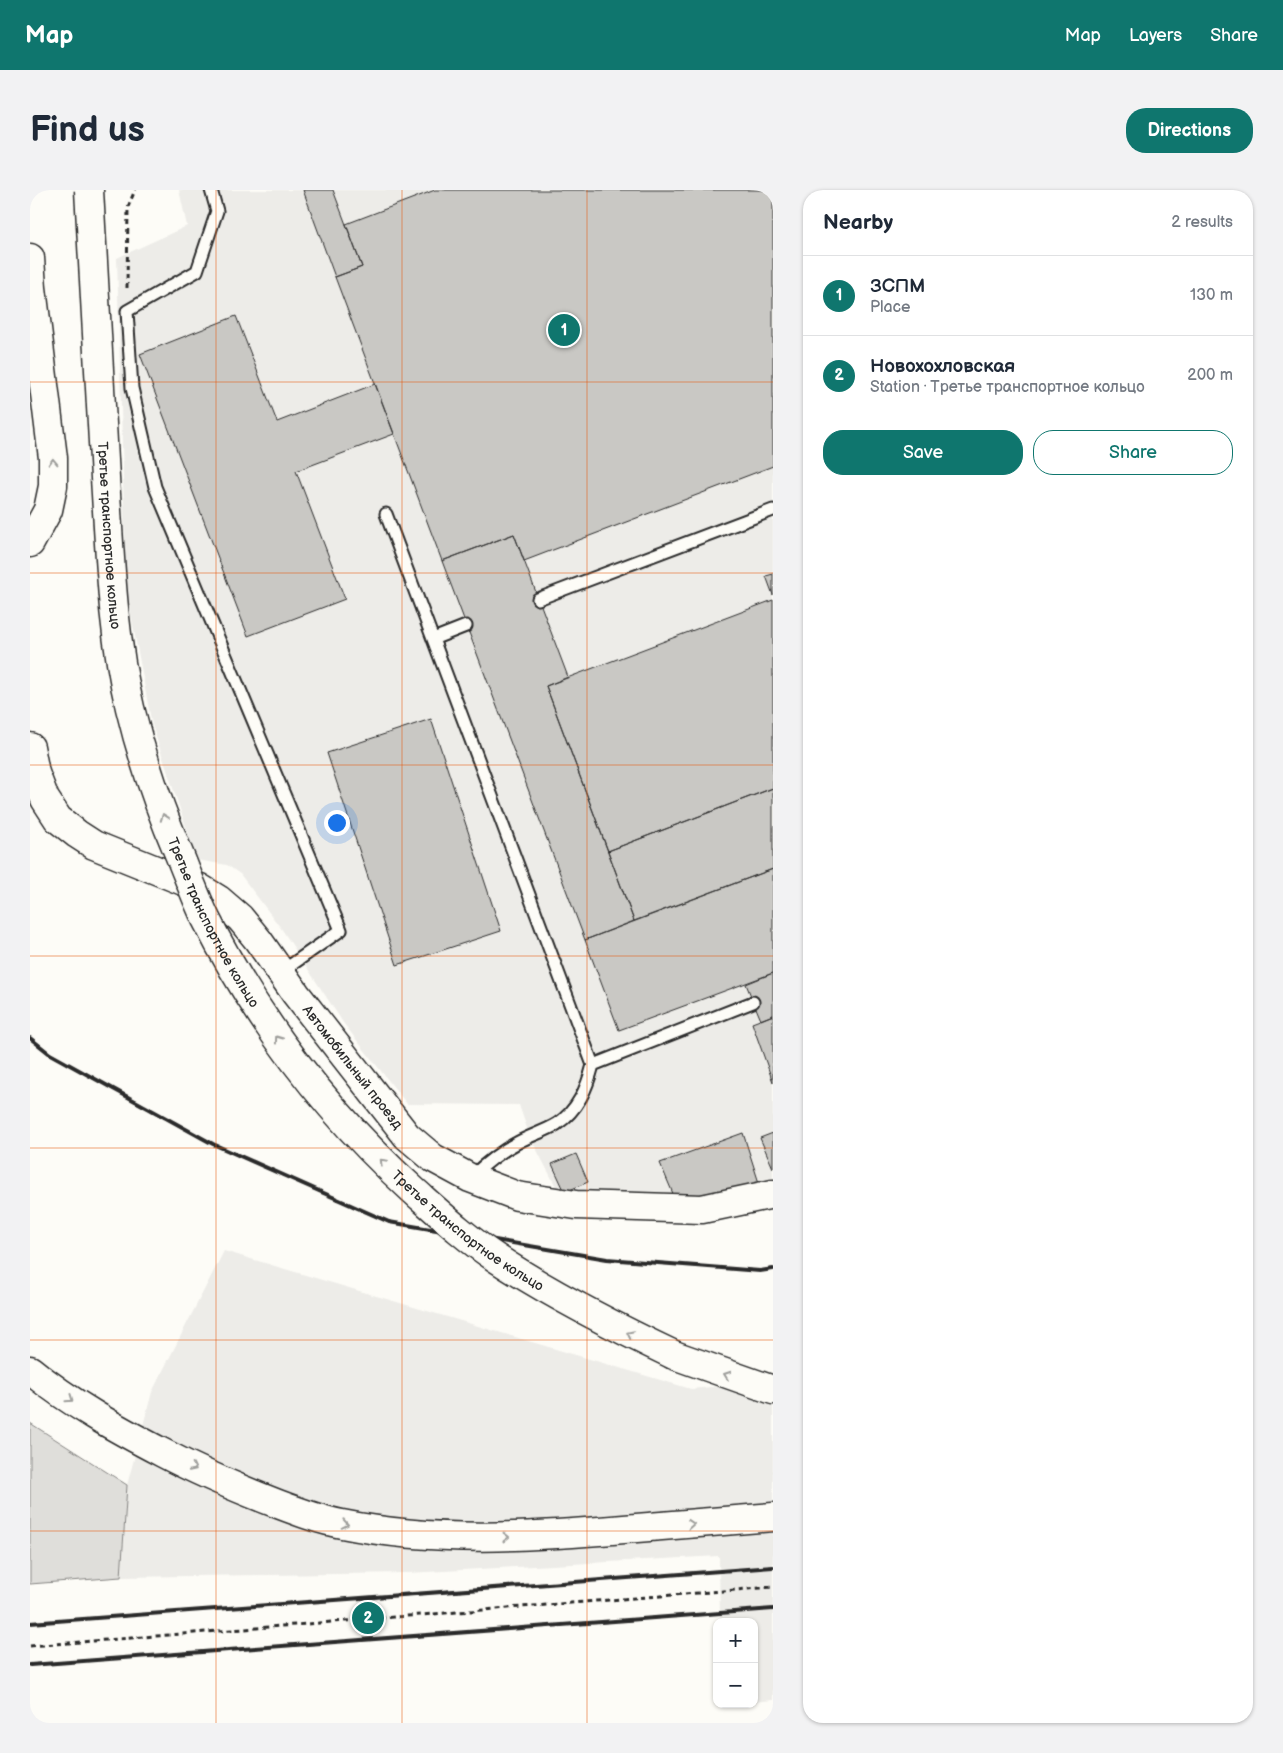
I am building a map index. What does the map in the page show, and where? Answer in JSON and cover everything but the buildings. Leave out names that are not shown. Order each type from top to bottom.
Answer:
[{"type":"main road","name":"Третье транспортное кольцо","points":[[89,190],[110,559],[119,648],[129,706],[144,760],[166,822],[206,917],[234,969],[269,1026],[309,1080],[352,1131],[396,1174],[456,1227],[494,1256],[607,1322],[674,1355],[773,1390]]},
{"type":"main road","points":[[30,258],[53,458],[53,486],[48,510],[30,557]]},
{"type":"main road","points":[[30,543],[48,510]]},
{"type":"main road","name":"Автомобильный проезд","points":[[30,747],[38,781],[45,799],[58,819],[94,845],[198,888],[219,900],[240,918],[296,994],[407,1136],[434,1158],[470,1178],[517,1196],[576,1205],[702,1209],[773,1194]]},
{"type":"main road","points":[[30,1370],[79,1405],[149,1446],[192,1468],[239,1490],[305,1514],[341,1524],[404,1533],[456,1537],[534,1536],[773,1517]]},
{"type":"lane","points":[[211,190],[217,211],[197,271],[127,311],[132,388],[154,487],[341,930],[281,972]]},
{"type":"lane","points":[[538,599],[773,510]]},
{"type":"lane","points":[[386,514],[593,1065],[588,1085],[568,1114],[557,1124],[498,1154],[470,1178]]},
{"type":"lane","points":[[433,639],[466,626]]},
{"type":"lane","points":[[593,1065],[753,1002]]},
{"type":"path","points":[[127,311],[128,207],[135,190]]},
{"type":"path","points":[[30,1646],[773,1587]]},
{"type":"shaded area","points":[[179,190],[773,190],[773,1185],[684,1205],[561,1196],[530,1137],[519,1105],[407,1104],[344,1024],[283,931],[240,874],[227,865],[197,860],[152,725],[126,589],[117,258],[187,226]]},
{"type":"shaded area","points":[[224,1251],[691,1389],[773,1381],[773,1700],[758,1702],[758,1618],[720,1618],[719,1556],[408,1573],[121,1577],[127,1485],[152,1392]]},
{"type":"shaded area","points":[[30,1423],[127,1485],[121,1577],[30,1584]]},
{"type":"railway","points":[[30,1038],[50,1054],[213,1144],[389,1222],[607,1259],[760,1271],[773,1269]]},
{"type":"railway","points":[[30,1623],[773,1567]]},
{"type":"railway","points":[[30,1665],[773,1609]]},
{"type":"place","name":"ЗСПМ","points":[[564,330]]},
{"type":"place","name":"Новохохловская","points":[[368,1618]]}]
